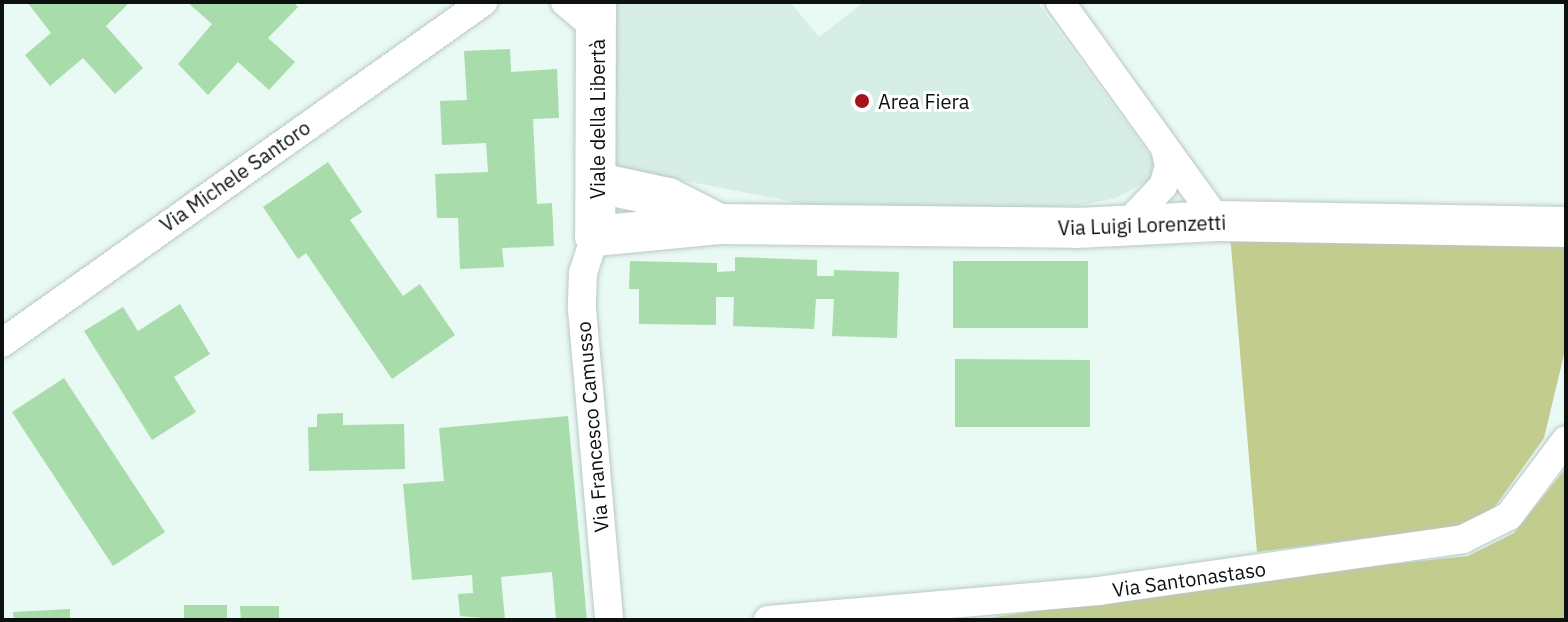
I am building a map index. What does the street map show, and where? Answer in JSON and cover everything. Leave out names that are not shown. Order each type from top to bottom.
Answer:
[{"type":"street","name":"Via Michele Santoro","points":[[2,343],[475,5],[498,2]]},
{"type":"street","points":[[565,2],[596,16]]},
{"type":"street","points":[[1060,2],[1218,221]]},
{"type":"street","name":"Viale della Libertà","points":[[595,236],[599,183],[596,16]]},
{"type":"street","points":[[1125,226],[1163,186],[1169,166],[1165,149]]},
{"type":"street","points":[[599,183],[668,198],[719,224]]},
{"type":"street","name":"Via Luigi Lorenzetti","points":[[595,236],[719,224],[1125,226],[1218,221],[1566,227]]},
{"type":"street","name":"Via Francesco Camusso","points":[[595,236],[583,273],[582,309],[609,620]]},
{"type":"street","name":"Via Santonastaso","points":[[768,620],[1099,591],[1463,539],[1509,516],[1566,440]]},
{"type":"shaded area","name":"Area Fiera","points":[[613,2],[790,2],[819,37],[864,2],[1037,2],[1154,161],[1151,179],[1116,198],[1076,206],[943,211],[815,206],[613,167]]},
{"type":"green space","points":[[1230,234],[1566,239],[1566,346],[1544,438],[1491,512],[1462,526],[1257,552]]},
{"type":"green space","points":[[1566,468],[1566,620],[975,620],[1259,578],[1468,556],[1514,533]]},
{"type":"building","points":[[27,2],[130,2],[106,26],[143,68],[115,94],[83,58],[50,86],[25,55],[51,33]]},
{"type":"building","points":[[187,2],[293,2],[298,7],[268,38],[295,62],[269,90],[238,62],[208,95],[178,64],[212,24]]},
{"type":"building","points":[[510,49],[511,72],[557,69],[559,118],[533,119],[537,204],[552,203],[554,246],[502,248],[504,267],[460,269],[458,218],[437,218],[435,174],[488,172],[486,143],[442,145],[440,101],[467,100],[464,51]]},
{"type":"building","points":[[328,162],[362,212],[350,220],[403,296],[420,284],[455,335],[392,379],[306,253],[298,259],[263,207]]},
{"type":"building","points":[[735,257],[817,260],[817,276],[834,276],[834,270],[899,272],[897,338],[832,336],[834,299],[816,299],[814,329],[733,326],[734,297],[716,297],[716,325],[639,324],[639,289],[629,289],[630,261],[717,263],[717,272],[735,271]]},
{"type":"building","points":[[953,261],[1088,261],[1088,328],[953,328]]},
{"type":"building","points":[[180,304],[210,354],[174,377],[196,412],[152,440],[84,331],[123,307],[138,331]]},
{"type":"building","points":[[955,359],[1090,360],[1090,427],[955,427]]},
{"type":"building","points":[[64,378],[165,532],[113,566],[12,412]]},
{"type":"building","points":[[343,413],[343,425],[404,424],[405,469],[309,471],[308,427],[317,427],[317,414]]},
{"type":"building","points":[[568,416],[587,620],[556,620],[552,572],[501,577],[505,620],[460,616],[458,594],[473,593],[472,575],[412,580],[403,484],[444,481],[439,428]]},
{"type":"building","points":[[184,605],[227,605],[227,620],[184,620]]},
{"type":"building","points":[[240,606],[279,606],[279,620],[241,620]]},
{"type":"building","points":[[70,609],[70,620],[14,620],[13,612]]},
{"type":"place","name":"Area Fiera","points":[[862,101]]}]
